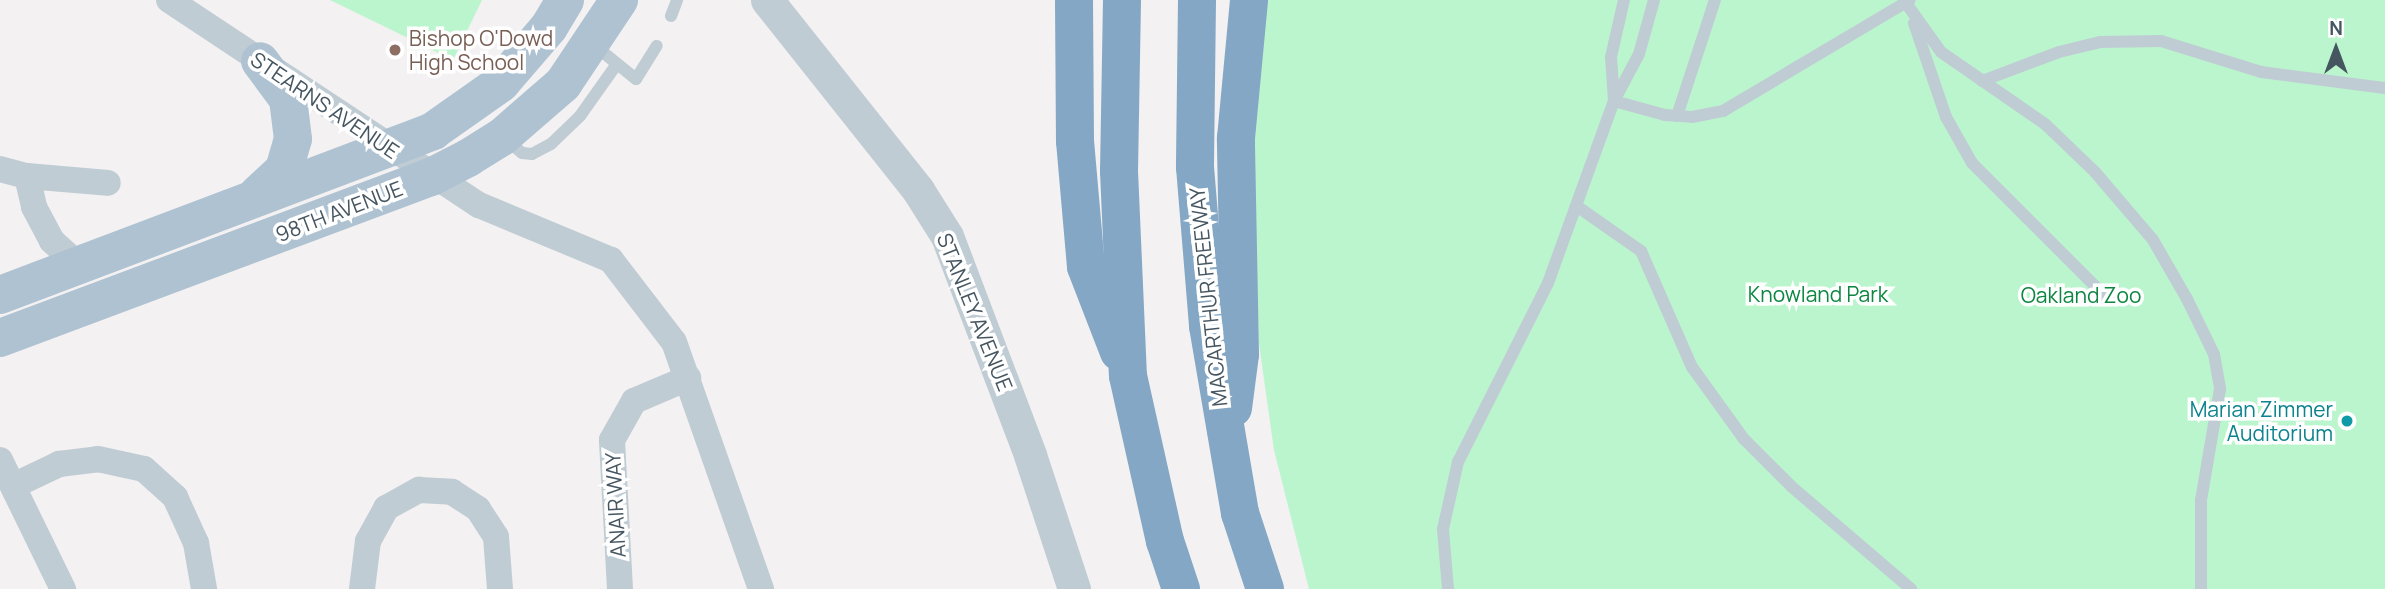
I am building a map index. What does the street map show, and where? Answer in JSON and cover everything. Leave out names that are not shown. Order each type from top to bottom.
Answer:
[{"type":"highway","points":[[1074,0],[1076,141],[1086,267],[1128,376],[1165,541],[1181,589]]},
{"type":"highway","points":[[1122,0],[1119,171],[1128,376]]},
{"type":"highway","name":"MACARTHUR FREEWAY","points":[[1197,0],[1195,167],[1208,326],[1227,451],[1240,513],[1265,589]]},
{"type":"highway","points":[[1227,451],[1240,354],[1236,138],[1249,0]]},
{"type":"main road","name":"98TH AVENUE","points":[[7,292],[433,131],[501,83],[549,27],[565,0]]},
{"type":"main road","name":"98TH AVENUE","points":[[0,338],[430,177],[575,95],[604,53],[619,0]]},
{"type":"main road","points":[[253,198],[284,170],[293,139],[288,99],[260,61]]},
{"type":"main road","points":[[7,292],[52,319]]},
{"type":"street","name":"STEARNS AVENUE","points":[[169,0],[430,177],[479,205],[611,260],[674,342],[761,589]]},
{"type":"street","name":"STANLEY AVENUE","points":[[767,0],[918,190],[947,236],[1030,455],[1074,589]]},
{"type":"street","points":[[0,169],[27,176],[108,183]]},
{"type":"street","points":[[27,176],[34,207],[52,241],[79,265]]},
{"type":"street","name":"ANAIR WAY","points":[[620,589],[612,440],[634,401],[688,378]]},
{"type":"street","points":[[15,485],[59,464],[98,459],[144,469],[175,497],[196,543],[204,589]]},
{"type":"street","points":[[0,460],[15,485],[63,589]]},
{"type":"street","points":[[362,589],[368,541],[386,508],[419,490],[452,492],[478,509],[496,537],[500,589]]},
{"type":"lane","points":[[671,16],[677,0]]},
{"type":"lane","points":[[1614,101],[1611,57],[1624,0]]},
{"type":"lane","points":[[1448,589],[1443,530],[1458,461],[1529,327],[1578,207],[1614,101],[1632,72],[1654,0]]},
{"type":"lane","points":[[1677,116],[1716,0]]},
{"type":"lane","points":[[1614,101],[1677,116],[1723,111],[1752,97],[1908,1]]},
{"type":"lane","points":[[1908,1],[1941,52],[2045,124],[2123,202],[2171,269],[2214,354],[2219,398],[2202,485],[2201,589]]},
{"type":"lane","points":[[1908,1],[1946,117],[1972,163],[2109,300]]},
{"type":"lane","points":[[1982,81],[2059,52],[2100,42],[2161,41],[2261,72],[2385,88]]},
{"type":"lane","points":[[604,53],[636,79],[657,46]]},
{"type":"lane","points":[[1578,207],[1641,251],[1692,367],[1744,439],[1792,487],[1912,589]]},
{"type":"green space","points":[[330,0],[482,0],[453,60]]},
{"type":"green space","name":"Knowland Park","points":[[1262,0],[2385,0],[2385,589],[1309,589],[1274,450],[1259,344],[1252,152]]},
{"type":"place","name":"Bishop O'Dowd High School","points":[[395,50]]},
{"type":"place","name":"Marian Zimmer Auditorium","points":[[2347,421]]},
{"type":"park label","name":"Oakland Zoo","points":[[2081,295]]}]
